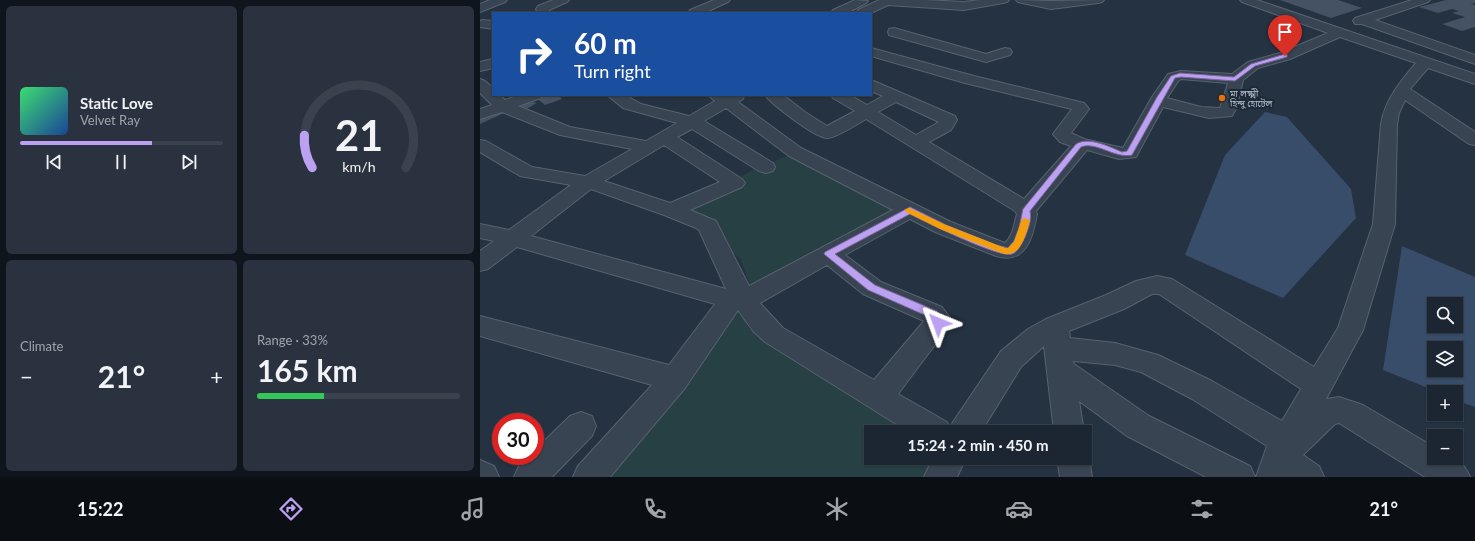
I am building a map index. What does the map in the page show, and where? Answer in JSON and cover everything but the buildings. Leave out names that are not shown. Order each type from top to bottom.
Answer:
[{"type":"street","points":[[480,8],[500,0],[507,3],[507,5],[499,12]]},
{"type":"street","points":[[539,12],[563,0]]},
{"type":"street","points":[[696,12],[724,0]]},
{"type":"street","points":[[840,12],[861,5],[883,2],[927,2],[969,6],[1003,0]]},
{"type":"street","points":[[1022,0],[1051,5],[1098,0]]},
{"type":"street","points":[[1246,0],[1475,79]]},
{"type":"street","points":[[872,52],[948,74],[1078,106],[1081,110],[1062,134],[1066,138],[1082,144],[1093,144],[1122,154],[1130,154],[1161,96],[1173,77],[1235,79],[1258,63],[1285,56],[1334,31],[1424,0]]},
{"type":"street","points":[[874,41],[894,32],[911,19],[927,2]]},
{"type":"street","points":[[1363,20],[1475,60]]},
{"type":"street","points":[[894,32],[986,58],[1005,52]]},
{"type":"street","points":[[1279,458],[1350,330],[1384,224],[1389,124],[1395,103],[1402,91],[1425,62]]},
{"type":"street","points":[[480,67],[492,63]]},
{"type":"street","points":[[1161,96],[1219,114],[1226,113],[1230,105],[1236,82],[1235,79]]},
{"type":"street","points":[[872,85],[949,120],[945,126],[916,142]]},
{"type":"street","points":[[484,87],[492,95]]},
{"type":"street","points":[[1402,91],[1475,140]]},
{"type":"street","points":[[671,210],[735,183],[795,152],[866,112],[889,101],[893,95]]},
{"type":"street","points":[[493,96],[502,106],[566,130],[650,147]]},
{"type":"street","points":[[480,114],[532,96]]},
{"type":"street","points":[[616,96],[629,105],[692,122],[766,167]]},
{"type":"street","points":[[774,96],[799,116],[827,134]]},
{"type":"street","points":[[480,263],[588,182],[666,138],[728,97],[795,152],[943,227],[994,248],[1010,252],[1018,243],[1024,228],[1027,214],[1026,210],[1019,204],[841,96]]},
{"type":"street","points":[[1457,127],[1475,128]]},
{"type":"street","points":[[666,138],[735,183]]},
{"type":"street","points":[[1026,210],[1082,144]]},
{"type":"street","points":[[480,145],[527,172],[588,182],[671,210],[708,226],[738,300],[774,335],[924,425]]},
{"type":"street","points":[[589,477],[675,379],[738,300],[829,254],[910,210]]},
{"type":"street","points":[[480,231],[513,238],[738,300]]},
{"type":"street","points":[[829,254],[872,288],[933,314],[938,319],[938,323],[878,397]]},
{"type":"street","points":[[1058,348],[1117,301],[1155,284],[1164,285],[1319,385]]},
{"type":"street","points":[[480,326],[675,379]]},
{"type":"street","points":[[969,425],[1011,359],[1021,348],[1038,334],[1058,348],[1095,396],[1138,426],[1239,477]]},
{"type":"street","points":[[1058,348],[1068,425]]},
{"type":"street","points":[[1058,348],[1115,354],[1148,363],[1202,390],[1279,458],[1308,477]]},
{"type":"street","points":[[1279,458],[1327,412],[1339,410],[1352,414],[1454,477]]},
{"type":"street","points":[[530,477],[581,426]]},
{"type":"street","points":[[940,477],[946,465]]},
{"type":"street","points":[[1074,465],[1076,477]]},
{"type":"green space","points":[[795,152],[903,207],[752,290],[741,260],[715,236],[681,211],[754,169],[756,170]]},
{"type":"green space","points":[[738,307],[744,314],[748,328],[908,425],[864,425],[864,465],[939,465],[934,477],[600,477]]},
{"type":"water","points":[[1265,112],[1287,117],[1351,189],[1356,218],[1283,298],[1185,255],[1225,155]]},
{"type":"water","points":[[1402,246],[1475,277],[1475,407],[1463,403],[1463,385],[1427,385],[1427,388],[1383,370]]},
{"type":"slow traffic","points":[[909,210],[943,227],[994,248],[1010,252],[1018,243],[1025,221]]},
{"type":"place","name":"মা লক্ষ্মী হিন্দু হোটেল","points":[[1222,98]]},
{"type":"route","points":[[938,323],[938,319],[933,314],[872,288],[829,254],[910,210],[943,227],[994,248],[1010,252],[1018,243],[1024,228],[1027,214],[1026,210],[1079,146],[1082,144],[1093,144],[1122,154],[1130,154],[1160,97],[1173,77],[1180,75],[1225,80],[1235,79],[1253,65],[1285,56]]}]
